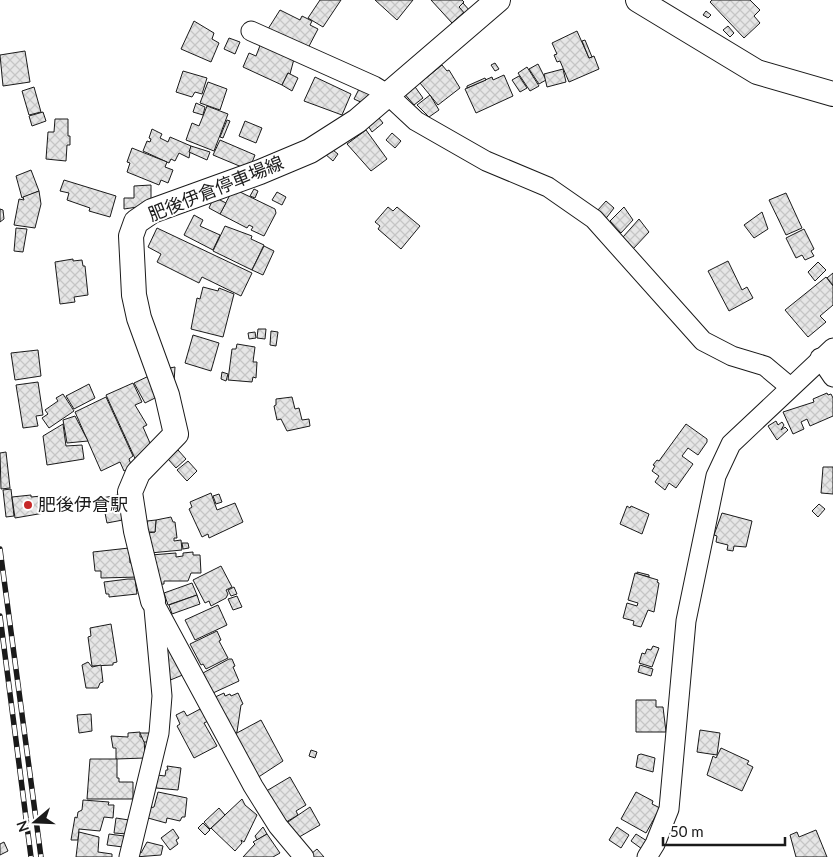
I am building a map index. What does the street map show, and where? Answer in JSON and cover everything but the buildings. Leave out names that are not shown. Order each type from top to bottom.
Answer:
[{"type":"main road","name":"肥後伊倉停車場線","points":[[153,601],[136,531],[130,492],[138,473],[176,434],[167,394],[134,296],[131,236],[136,222],[152,211],[260,172],[310,151],[357,121],[498,0]]},
{"type":"main road","points":[[654,4],[757,72],[833,94]]},
{"type":"street","points":[[251,31],[387,94],[416,121],[486,162],[548,186],[594,219],[702,341],[732,356],[765,366],[790,387]]},
{"type":"street","points":[[647,857],[655,844],[669,808],[686,621],[716,476],[731,444],[827,353],[833,377]]},
{"type":"street","points":[[128,857],[159,733],[162,696],[153,601]]},
{"type":"street","points":[[153,601],[253,786],[278,826],[304,857]]},
{"type":"railway","points":[[0,549],[41,857]]},
{"type":"railway","points":[[0,616],[31,857]]},
{"type":"place","name":"肥後伊倉駅","points":[[28,505]]}]
